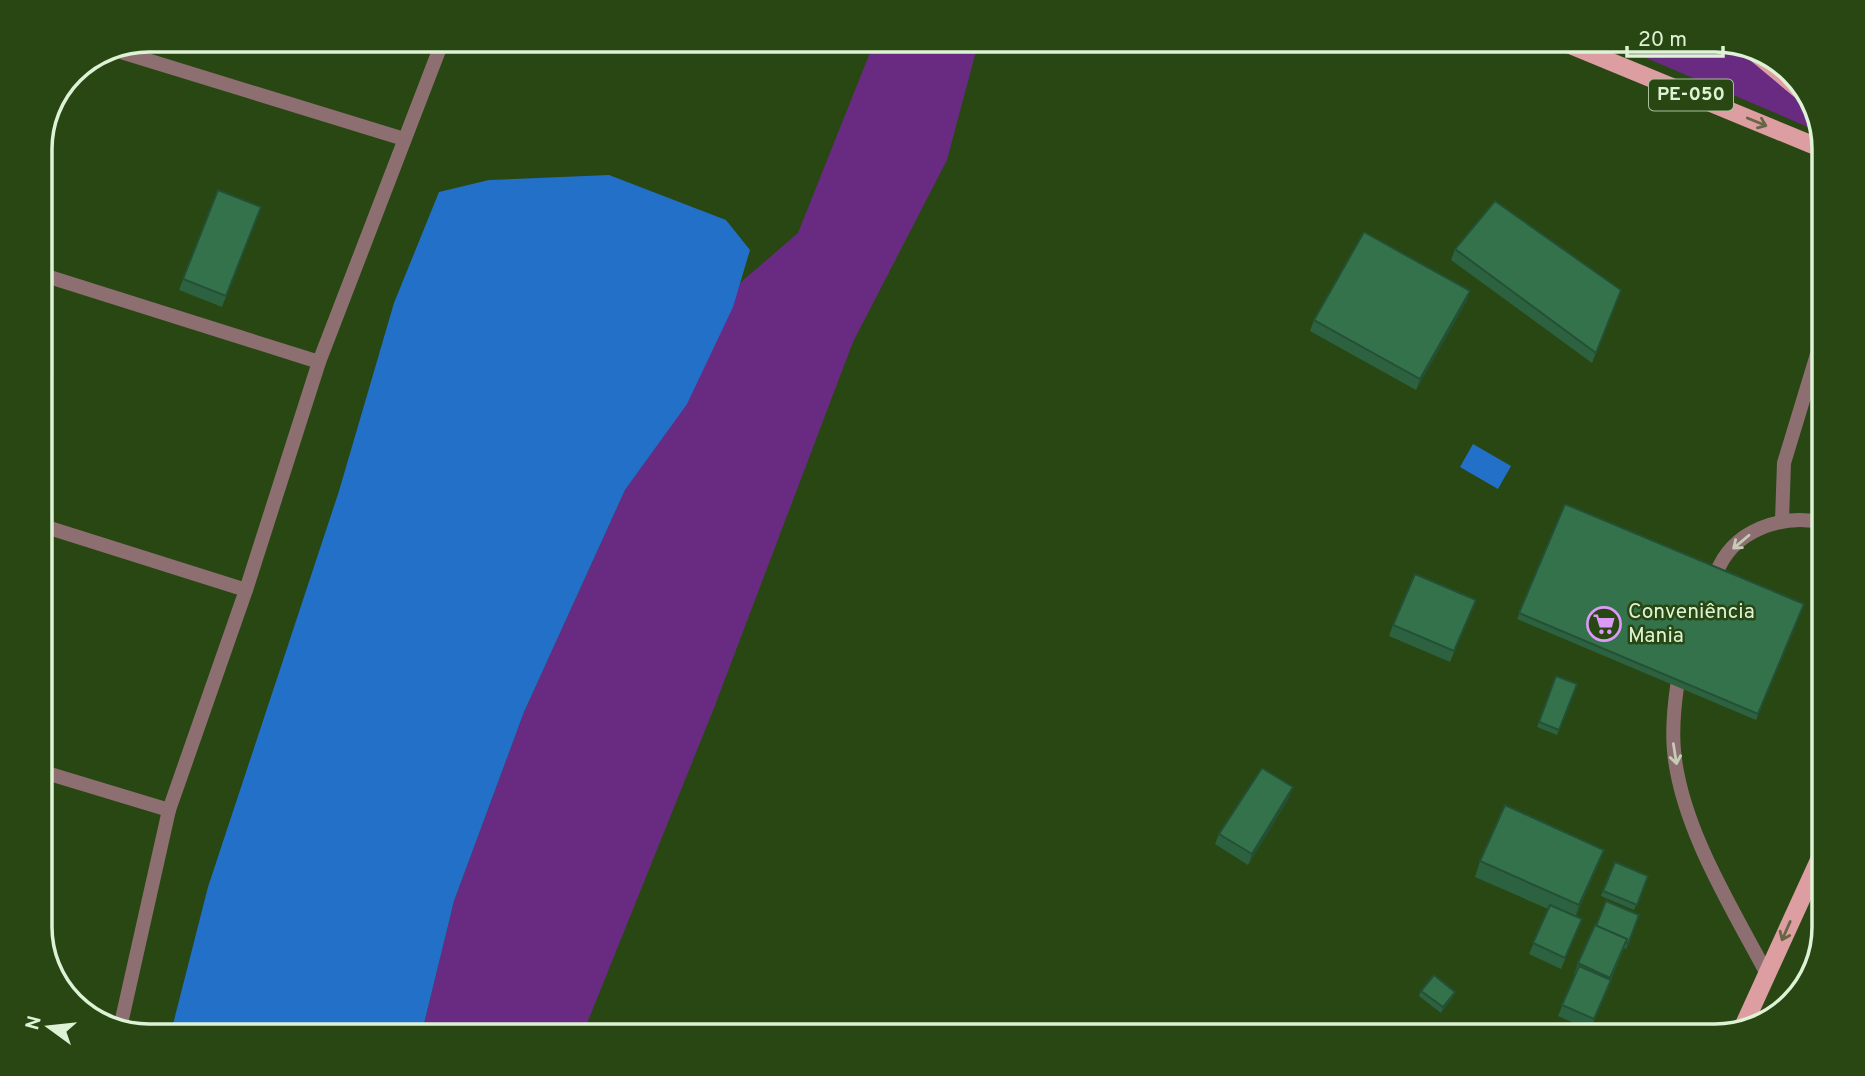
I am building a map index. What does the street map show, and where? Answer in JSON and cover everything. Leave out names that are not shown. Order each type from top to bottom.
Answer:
[{"type":"main road","name":"PE-050","points":[[1587,52],[1812,145]]},
{"type":"main road","points":[[1747,1018],[1812,875]]},
{"type":"street","points":[[122,1019],[169,810],[246,590],[319,362],[438,52]]},
{"type":"street","points":[[130,55],[404,139]]},
{"type":"street","points":[[53,278],[319,362]]},
{"type":"street","points":[[1782,520],[1784,463],[1812,371]]},
{"type":"street","points":[[1716,574],[1721,562],[1738,542],[1759,528],[1782,520],[1812,522]]},
{"type":"street","points":[[53,529],[246,590]]},
{"type":"street","points":[[1677,687],[1672,726],[1674,755],[1688,809],[1711,866],[1767,974]]},
{"type":"street","points":[[53,775],[169,810]]},
{"type":"shaded area","points":[[870,52],[976,52],[947,160],[853,342],[714,708],[587,1024],[424,1024],[454,901],[524,712],[625,490],[665,434],[741,282],[798,233]]},
{"type":"shaded area","points":[[1632,52],[1715,52],[1753,60],[1775,73],[1792,90],[1810,128]]},
{"type":"water","points":[[609,175],[726,220],[750,250],[733,307],[687,404],[625,490],[524,712],[454,901],[424,1024],[173,1024],[208,887],[339,491],[394,303],[439,192],[489,180]]},
{"type":"water","points":[[1473,444],[1511,466],[1498,489],[1460,467]]},
{"type":"building","points":[[218,190],[261,207],[226,296],[183,279]]},
{"type":"building","points":[[1495,201],[1621,290],[1596,353],[1455,249]]},
{"type":"building","points":[[1364,232],[1470,291],[1420,379],[1314,320]]},
{"type":"building","points":[[1565,504],[1804,604],[1758,714],[1519,613]]},
{"type":"building","points":[[1415,574],[1476,600],[1454,651],[1393,625]]},
{"type":"building","points":[[1556,676],[1577,684],[1559,730],[1539,722]]},
{"type":"building","points":[[1262,768],[1293,787],[1252,854],[1219,834]]},
{"type":"building","points":[[1505,805],[1604,850],[1579,905],[1480,861]]},
{"type":"building","points":[[1615,862],[1648,876],[1637,905],[1603,891]]},
{"type":"building","points":[[1606,901],[1639,915],[1628,944],[1627,939],[1596,926]]},
{"type":"building","points":[[1550,905],[1582,919],[1565,958],[1533,943]]},
{"type":"building","points":[[1595,925],[1627,939],[1610,978],[1578,963]]},
{"type":"building","points":[[1579,966],[1611,980],[1594,1019],[1562,1005]]},
{"type":"building","points":[[1434,975],[1455,992],[1443,1007],[1421,991]]},
{"type":"place","name":"Conveniência Mania","points":[[1604,624]]}]
